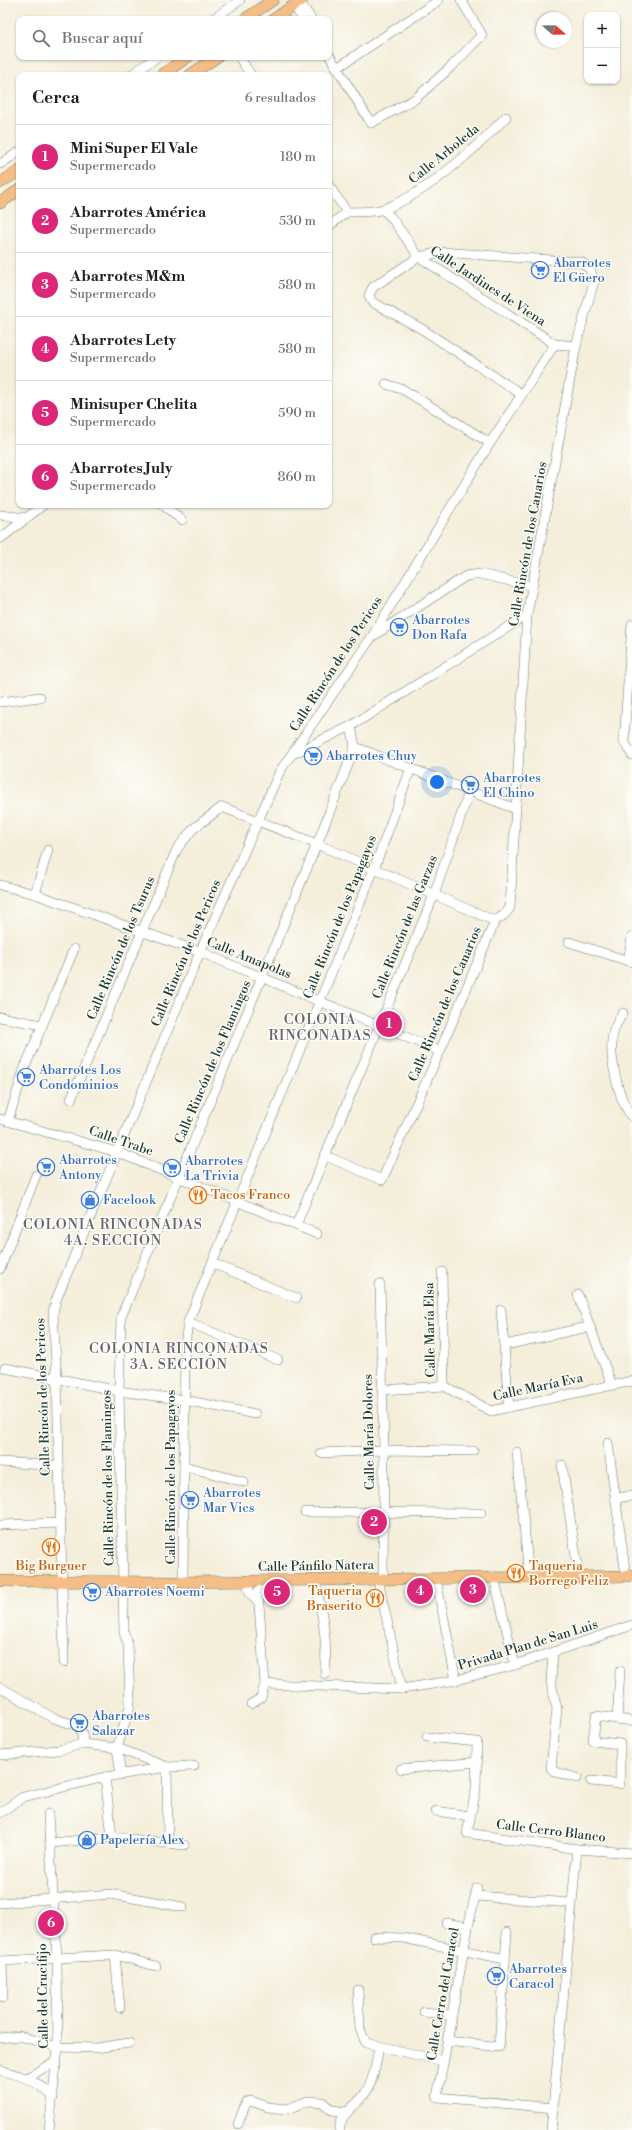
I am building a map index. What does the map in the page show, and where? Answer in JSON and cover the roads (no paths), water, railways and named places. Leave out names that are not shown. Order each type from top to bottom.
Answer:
[{"type":"main road","points":[[249,16],[273,0]]},
{"type":"main road","points":[[279,16],[299,3]]},
{"type":"main road","points":[[166,72],[184,60]]},
{"type":"main road","points":[[194,72],[212,60]]},
{"type":"main road","points":[[0,183],[16,172]]},
{"type":"main road","points":[[0,203],[16,192]]},
{"type":"main road","name":"Calle Pánfilo Natera","points":[[0,1581],[123,1580],[183,1582],[629,1576]]},
{"type":"street","points":[[217,16],[240,0]]},
{"type":"street","points":[[337,68],[439,0]]},
{"type":"street","points":[[332,60],[371,123],[415,99],[453,65],[482,35],[461,0]]},
{"type":"street","points":[[299,3],[307,16]]},
{"type":"street","points":[[135,72],[153,60]]},
{"type":"street","points":[[241,60],[249,72]]},
{"type":"street","name":"Calle Arboleda","points":[[347,212],[382,209],[419,192],[485,139],[506,117]]},
{"type":"street","points":[[0,164],[16,154]]},
{"type":"street","points":[[332,190],[347,212],[332,224]]},
{"type":"street","name":"Calle Jardines de Viena","points":[[382,209],[391,217],[419,257],[555,344],[576,346]]},
{"type":"street","name":"Calle Rincón de los Canarios","points":[[326,1156],[382,1180],[440,1051],[494,921],[504,915],[510,908],[527,615],[576,346],[594,281],[590,269],[581,262],[440,252],[419,257]]},
{"type":"street","points":[[419,257],[373,287],[369,295],[372,302],[422,329],[522,394]]},
{"type":"street","name":"Calle Rincón de los Pericos","points":[[64,1662],[57,1379],[53,1313],[56,1300],[200,952],[257,820],[280,771],[370,638],[490,443],[555,344]]},
{"type":"street","points":[[386,384],[404,390],[490,443]]},
{"type":"street","points":[[0,539],[39,508]]},
{"type":"street","points":[[167,508],[182,520]]},
{"type":"street","points":[[0,515],[27,518]]},
{"type":"street","points":[[370,638],[466,576],[480,574],[532,586]]},
{"type":"street","points":[[293,753],[351,726],[527,615]]},
{"type":"street","points":[[632,624],[629,707],[624,741],[632,755]]},
{"type":"street","points":[[0,702],[40,697]]},
{"type":"street","points":[[351,726],[355,748],[411,768],[516,810]]},
{"type":"street","name":"Calle Rincón de los Flamingos","points":[[117,1748],[130,1706],[128,1644],[124,1633],[119,1391],[121,1316],[262,978],[355,748]]},
{"type":"street","name":"Calle Rincón de los Papagayos","points":[[183,1582],[185,1345],[188,1322],[374,868],[411,768]]},
{"type":"street","name":"Calle Rincón de las Garzas","points":[[296,1225],[434,895],[469,792]]},
{"type":"street","name":"Calle Rincón de los Tsurus","points":[[71,1099],[177,848],[193,829],[208,816],[222,807],[257,820]]},
{"type":"street","points":[[257,820],[374,868],[494,921]]},
{"type":"street","points":[[35,894],[48,850]]},
{"type":"street","name":"Calle Amapolas","points":[[0,885],[35,894],[200,952],[440,1051]]},
{"type":"street","points":[[569,942],[630,962],[632,937]]},
{"type":"street","points":[[4,1120],[74,949]]},
{"type":"street","points":[[623,1013],[614,1030],[611,1049],[620,1096],[632,1117]]},
{"type":"street","points":[[0,1017],[42,1025]]},
{"type":"street","name":"Calle Trabe","points":[[4,1120],[117,1152],[317,1234]]},
{"type":"street","points":[[0,1269],[36,1175]]},
{"type":"street","points":[[212,1263],[296,1298]]},
{"type":"street","name":"Calle María Elsa","points":[[442,1272],[444,1386]]},
{"type":"street","name":"Calle María Dolores","points":[[380,1284],[384,1450],[381,1580],[402,1689]]},
{"type":"street","points":[[578,1295],[588,1327],[612,1385]]},
{"type":"street","points":[[501,1310],[509,1407]]},
{"type":"street","points":[[188,1322],[278,1360]]},
{"type":"street","points":[[505,1345],[588,1327]]},
{"type":"street","points":[[5,1368],[119,1391],[184,1400],[255,1414]]},
{"type":"street","name":"Calle María Eva","points":[[444,1386],[491,1411],[632,1381]]},
{"type":"street","points":[[382,1390],[444,1386]]},
{"type":"street","points":[[608,1442],[615,1498],[629,1576]]},
{"type":"street","points":[[321,1452],[384,1450],[472,1451]]},
{"type":"street","points":[[517,1452],[529,1577]]},
{"type":"street","points":[[0,1462],[59,1466]]},
{"type":"street","points":[[562,1465],[579,1576]]},
{"type":"street","points":[[184,1466],[244,1482]]},
{"type":"street","points":[[615,1498],[632,1496]]},
{"type":"street","points":[[305,1512],[383,1511],[481,1513]]},
{"type":"street","points":[[0,1524],[61,1523]]},
{"type":"street","points":[[494,1577],[515,1665]]},
{"type":"street","points":[[436,1579],[456,1680]]},
{"type":"street","points":[[251,1704],[261,1698],[265,1684],[262,1629],[258,1601],[260,1590],[281,1586],[287,1580]]},
{"type":"street","points":[[315,1580],[326,1632],[327,1649],[325,1674]]},
{"type":"street","points":[[250,1581],[250,1593],[258,1601]]},
{"type":"street","name":"Privada Plan de San Luis","points":[[265,1684],[402,1689],[456,1680],[515,1665],[632,1625]]},
{"type":"street","points":[[553,1652],[550,1682],[552,1696],[558,1709],[551,1768],[555,1772],[577,1778]]},
{"type":"street","points":[[617,1719],[620,1671]]},
{"type":"street","points":[[1,1689],[53,1718],[78,1726],[82,1733],[83,1744]]},
{"type":"street","points":[[591,1781],[620,1784],[620,1744],[593,1741],[596,1716],[632,1721]]},
{"type":"street","points":[[427,1737],[477,1742],[478,1762],[476,1789],[469,1816],[436,1811]]},
{"type":"street","points":[[0,1755],[58,1750],[83,1744],[117,1748],[167,1767]]},
{"type":"street","points":[[117,1748],[121,1775]]},
{"type":"street","points":[[401,1769],[478,1762]]},
{"type":"street","points":[[0,1813],[23,1797],[105,1777],[167,1767],[194,1766]]},
{"type":"street","points":[[167,1767],[168,1843]]},
{"type":"street","points":[[105,1777],[112,1837]]},
{"type":"street","name":"Calle del Crucifijo","points":[[48,1814],[57,1958],[58,2047],[49,2130]]},
{"type":"street","name":"Calle Cerro Blanco","points":[[469,1816],[467,1833],[576,1849],[632,1853]]},
{"type":"street","points":[[51,1843],[112,1837],[184,1845]]},
{"type":"street","points":[[551,2130],[576,1849]]},
{"type":"street","name":"Calle Cerro del Caracol","points":[[552,2108],[437,2096],[463,1951],[476,1892],[571,1903]]},
{"type":"street","points":[[0,1903],[111,1894],[183,1907]]},
{"type":"street","points":[[446,1923],[468,1927]]},
{"type":"street","points":[[448,2041],[499,2047],[508,1932]]},
{"type":"street","points":[[374,1937],[403,1938],[505,1959]]},
{"type":"street","points":[[115,1955],[120,2008]]},
{"type":"street","points":[[3,1997],[1,1961],[115,1955],[156,1966]]},
{"type":"street","points":[[358,1990],[360,2029],[362,2037],[366,2043],[444,2061]]},
{"type":"street","points":[[424,2012],[452,2014]]},
{"type":"street","points":[[0,2038],[19,2036],[58,2047],[96,2048],[129,2043]]},
{"type":"street","points":[[340,2130],[346,2112],[364,2095],[373,2076],[379,2047]]},
{"type":"street","points":[[27,2078],[57,2060]]},
{"type":"street","points":[[0,2070],[27,2078],[43,2086],[53,2097]]},
{"type":"street","points":[[238,2124],[246,2104],[251,2101],[268,2107],[287,2109],[308,2101],[322,2102],[332,2110],[346,2112]]},
{"type":"place","name":"Abarrotes El Güero","points":[[540,270]]},
{"type":"place","name":"Abarrotes Don Rafa","points":[[399,627]]},
{"type":"place","name":"Abarrotes Chuy","points":[[313,756]]},
{"type":"place","name":"Abarrotes El Chino","points":[[470,785]]},
{"type":"place","name":"Mini Super El Vale","points":[[389,1024]]},
{"type":"place","name":"Abarrotes Los Condominios","points":[[26,1077]]},
{"type":"place","name":"Abarrotes Antony","points":[[46,1167]]},
{"type":"place","name":"Abarrotes La Trivia","points":[[172,1168]]},
{"type":"place","name":"Tacos Franco","points":[[198,1195]]},
{"type":"place","name":"Facelook","points":[[90,1200]]},
{"type":"place","name":"Abarrotes Mar Vics","points":[[190,1500]]},
{"type":"place","name":"Abarrotes América","points":[[374,1522]]},
{"type":"place","name":"Big Burguer","points":[[51,1547]]},
{"type":"place","name":"Taqueria Borrego Feliz","points":[[516,1573]]},
{"type":"place","name":"Abarrotes M&m","points":[[473,1590]]},
{"type":"place","name":"Abarrotes Lety","points":[[420,1591]]},
{"type":"place","name":"Abarrotes Noemi","points":[[92,1592]]},
{"type":"place","name":"Minisuper Chelita","points":[[277,1592]]},
{"type":"place","name":"Taqueria Braserito","points":[[375,1598]]},
{"type":"place","name":"Abarrotes Salazar","points":[[79,1723]]},
{"type":"place","name":"Papelería Alex","points":[[87,1840]]},
{"type":"place","name":"Abarrotes July","points":[[51,1923]]},
{"type":"place","name":"Abarrotes Caracol","points":[[496,1976]]},
{"type":"district","name":"COLONIA RINCONADAS","points":[[320,1028]]},
{"type":"district","name":"COLONIA RINCONADAS 4A. SECCIÓN","points":[[113,1234]]},
{"type":"district","name":"COLONIA RINCONADAS 3A. SECCIÓN","points":[[179,1358]]}]
